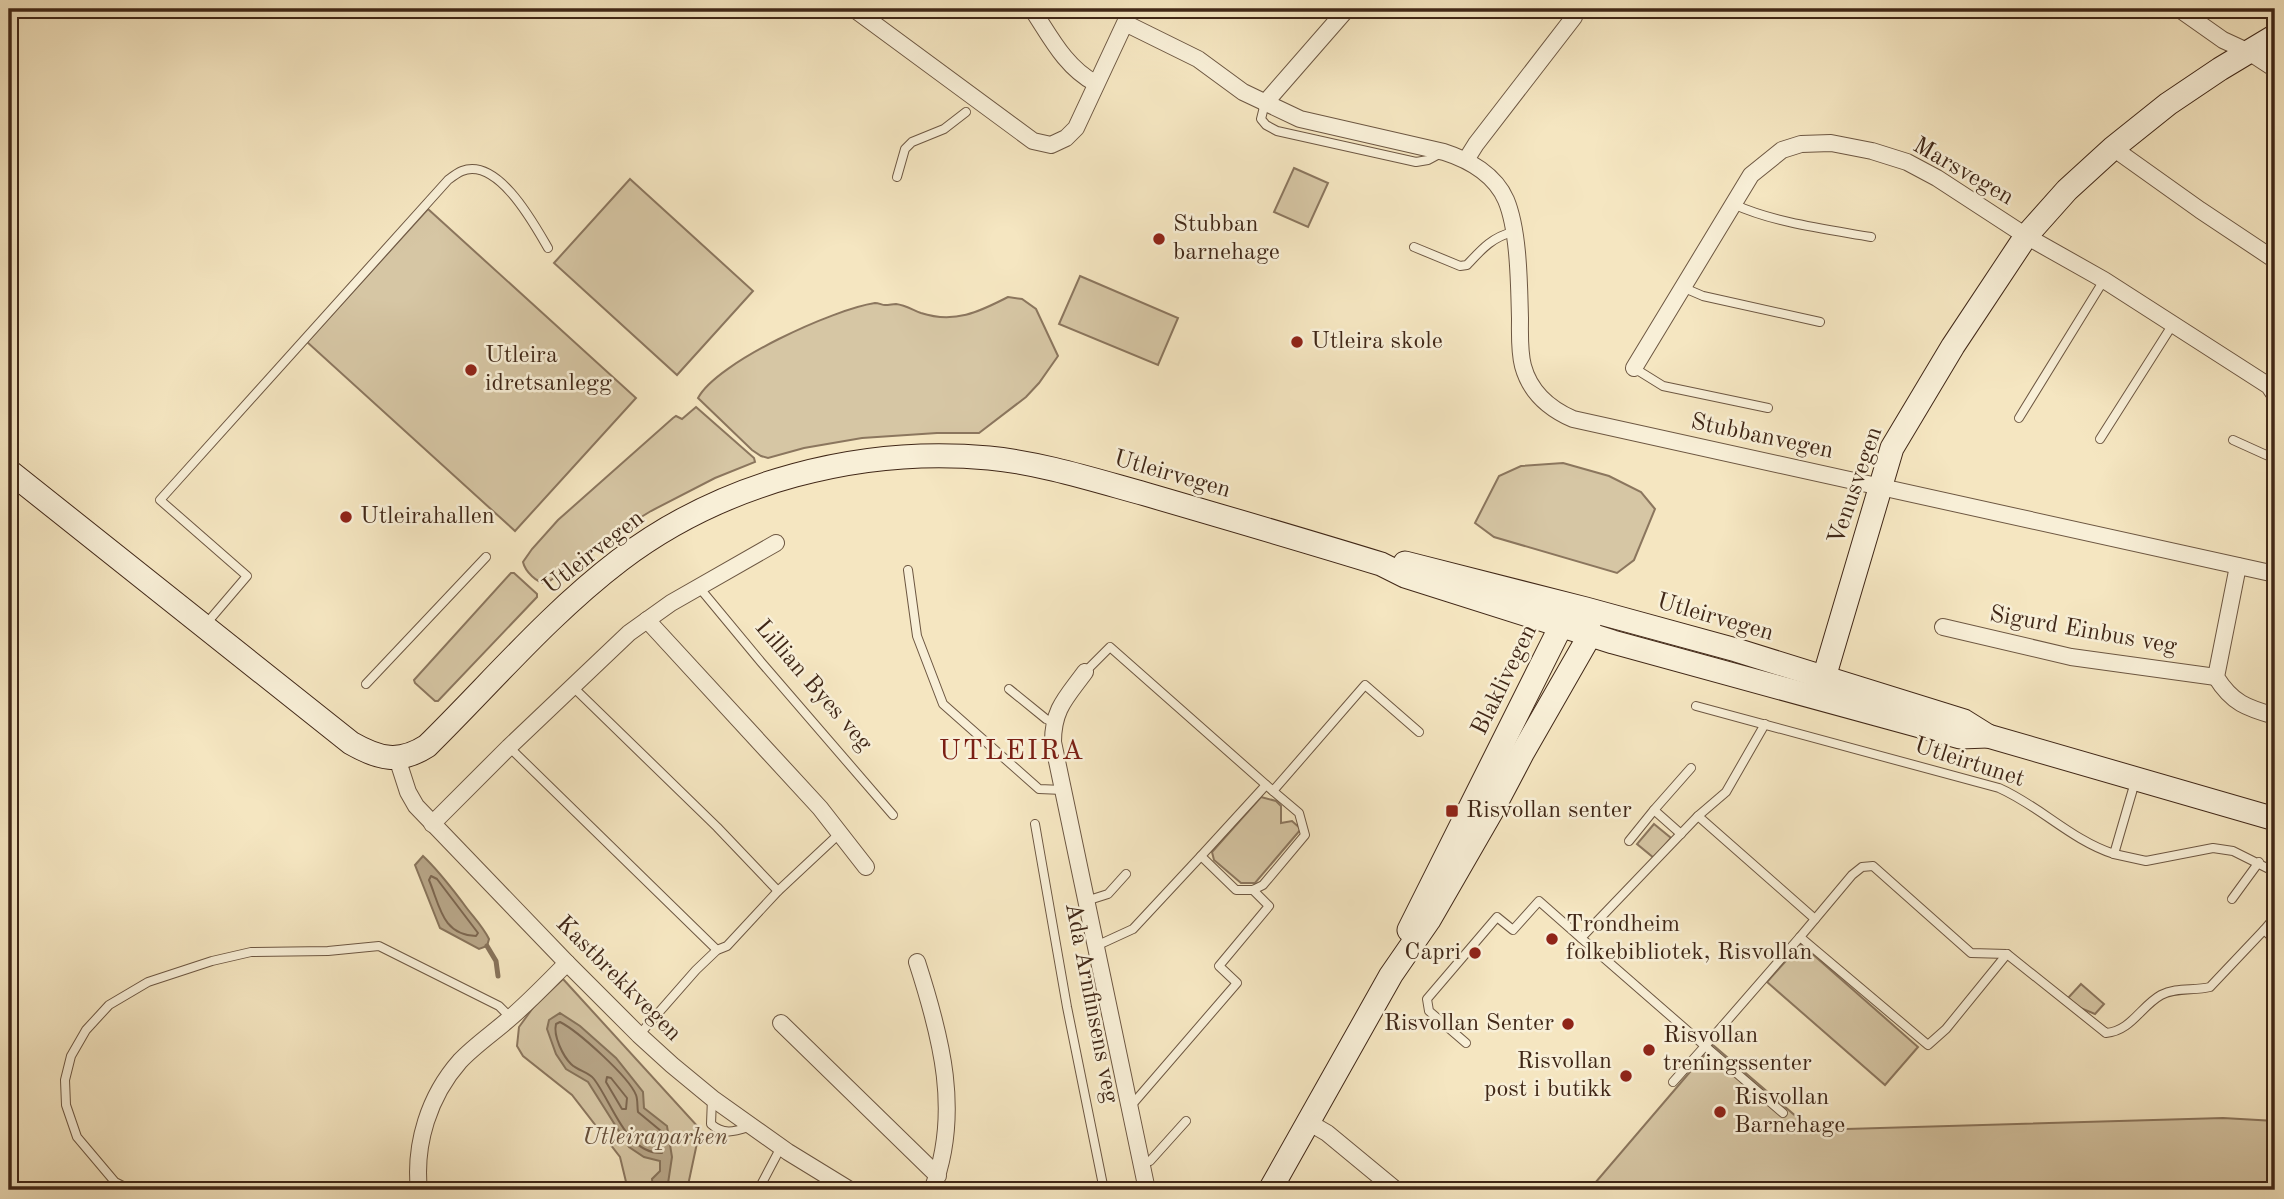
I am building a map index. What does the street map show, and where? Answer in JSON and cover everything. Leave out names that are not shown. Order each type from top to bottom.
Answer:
[{"type":"main road","name":"Venusvegen","points":[[1821,688],[1892,448],[2026,236],[2067,190],[2113,148],[2168,104],[2275,36]]},
{"type":"main road","name":"Utleirvegen","points":[[397,758],[414,755],[427,746],[561,610],[621,559],[659,534],[722,501],[772,483],[832,467],[906,457],[946,456],[989,458],[1025,464],[1146,494],[1381,564],[1405,576],[1590,635],[1964,721],[1988,736],[2275,819]]},
{"type":"main road","points":[[9,471],[351,743],[372,755],[397,758]]},
{"type":"main road","name":"Utleirvegen","points":[[1381,564],[1409,562],[1586,609],[1821,688]]},
{"type":"main road","points":[[1586,609],[1590,635]]},
{"type":"main road","name":"Blaklivegen","points":[[1391,975],[1416,913],[1561,626],[1586,609]]},
{"type":"main road","name":"Blaklivegen","points":[[1270,1190],[1391,975],[1429,919],[1590,635]]},
{"type":"street","name":"Stubbanvegen","points":[[854,9],[1032,141],[1041,144],[1051,145],[1076,128],[1127,16],[1198,59],[1243,92],[1300,119],[1444,152],[1466,160],[1488,177],[1506,200],[1518,263],[1523,366],[1538,394],[1559,412],[1573,419],[2275,574]]},
{"type":"street","points":[[1032,9],[1069,64],[1095,83]]},
{"type":"street","points":[[1265,103],[1348,9]]},
{"type":"street","points":[[2179,9],[2223,40],[2249,52],[2275,69]]},
{"type":"street","points":[[1466,160],[1574,18]]},
{"type":"street","name":"Marsvegen","points":[[1634,368],[1751,175],[1782,150],[1801,144],[1831,143],[1872,151],[1907,162],[1937,178],[2026,236]]},
{"type":"street","points":[[2113,148],[2200,211],[2275,260]]},
{"type":"street","points":[[2026,236],[2174,324],[2269,386],[2275,395]]},
{"type":"street","points":[[432,824],[629,634],[698,586],[776,543]]},
{"type":"street","points":[[2238,566],[2216,677],[2225,692],[2239,704],[2275,716]]},
{"type":"street","points":[[647,620],[793,778],[866,866]]},
{"type":"street","name":"Sigurd Einbus veg","points":[[1943,627],[2071,657],[2216,677]]},
{"type":"street","points":[[1053,722],[1061,705],[1085,672]]},
{"type":"street","name":"Ada Arnfinsens veg","points":[[1053,722],[1053,742],[1128,1110],[1147,1190]]},
{"type":"street","name":"Kastbrekkvegen","points":[[397,758],[408,792],[416,806],[639,1035],[712,1098],[822,1175],[850,1190]]},
{"type":"street","points":[[917,962],[935,1019],[947,1087],[947,1135],[935,1183]]},
{"type":"street","points":[[419,1190],[416,1169],[419,1144],[426,1119],[446,1079],[461,1060],[512,1018],[567,963]]},
{"type":"street","points":[[781,1023],[935,1183]]},
{"type":"street","points":[[1308,1122],[1327,1133],[1396,1190]]},
{"type":"lane","points":[[897,177],[905,149],[912,142],[944,129],[966,112]]},
{"type":"lane","points":[[204,626],[247,576],[160,500],[448,180],[464,170],[480,170],[497,180],[525,209],[548,248]]},
{"type":"lane","points":[[1733,204],[1749,211],[1814,227],[1871,237]]},
{"type":"lane","points":[[1414,247],[1460,266],[1467,265],[1485,245],[1503,234],[1513,232]]},
{"type":"lane","points":[[2019,418],[2104,280]]},
{"type":"lane","points":[[1682,287],[1703,296],[1820,323]]},
{"type":"lane","points":[[2100,439],[2174,324]]},
{"type":"lane","name":"Marsvegen","points":[[1634,368],[1663,386],[1768,408]]},
{"type":"lane","points":[[2233,440],[2275,459]]},
{"type":"lane","points":[[366,684],[486,557]]},
{"type":"lane","points":[[908,569],[917,636],[943,704],[1039,789],[1063,790]]},
{"type":"lane","name":"Lillian Byes veg","points":[[698,586],[893,816]]},
{"type":"lane","points":[[1085,672],[1110,648],[1299,813],[1305,835],[1263,885],[1253,890],[1236,890],[1201,856]]},
{"type":"lane","name":"Ada Arnfinsens veg","points":[[1095,946],[1133,929],[1201,856],[1270,788],[1365,685],[1419,732]]},
{"type":"lane","points":[[573,687],[717,827],[778,891]]},
{"type":"lane","points":[[1009,689],[1053,722]]},
{"type":"lane","name":"Utleirtunet","points":[[1696,706],[1999,788],[2022,798],[2075,837],[2114,854],[2146,861],[2213,848],[2233,851],[2275,872]]},
{"type":"lane","points":[[1581,938],[1698,816],[1726,792],[1765,724]]},
{"type":"lane","points":[[509,747],[717,950]]},
{"type":"lane","points":[[1629,841],[1691,768]]},
{"type":"lane","points":[[2114,854],[2136,779]]},
{"type":"lane","points":[[1654,810],[1681,834]]},
{"type":"lane","points":[[1698,816],[1815,919]]},
{"type":"lane","name":"Ada Arnfinsens veg","points":[[1035,824],[1067,1007],[1104,1190]]},
{"type":"lane","points":[[639,1035],[653,1017],[673,999],[683,984],[717,950],[727,946],[778,891],[839,834]]},
{"type":"lane","points":[[2232,900],[2259,862]]},
{"type":"lane","points":[[1673,1082],[1852,875],[1862,867],[1873,866],[1971,953],[2007,954],[2106,1033],[2116,1032],[2158,996],[2169,991],[2210,987],[2275,917]]},
{"type":"lane","points":[[1085,901],[1108,894],[1126,874]]},
{"type":"lane","name":"Ada Arnfinsens veg","points":[[1128,1110],[1237,983],[1219,966],[1269,906],[1253,890]]},
{"type":"lane","points":[[1466,1043],[1429,1011],[1427,999],[1497,917],[1513,930],[1538,901],[1783,1113]]},
{"type":"lane","points":[[2264,930],[2275,940]]},
{"type":"lane","points":[[1800,937],[1928,1045],[1946,1028],[2007,954]]},
{"type":"lane","points":[[131,1190],[115,1182],[77,1137],[66,1105],[65,1080],[71,1056],[86,1030],[109,1005],[148,982],[212,961],[251,952],[328,951],[379,946],[499,1006],[512,1018]]},
{"type":"lane","points":[[712,1098],[711,1124],[719,1131],[733,1132],[752,1126]]},
{"type":"lane","points":[[1140,1165],[1150,1161],[1186,1121]]},
{"type":"lane","points":[[766,1190],[762,1183],[781,1147]]},
{"type":"green space","points":[[1294,168],[1328,183],[1308,227],[1274,212]]},
{"type":"green space","points":[[630,179],[753,291],[677,375],[554,263]]},
{"type":"green space","name":"Utleira idretsanlegg","points":[[428,209],[636,398],[515,531],[307,342]]},
{"type":"green space","points":[[1080,276],[1178,318],[1158,365],[1059,324]]},
{"type":"green space","points":[[1008,297],[1022,299],[1036,309],[1058,356],[1026,397],[979,433],[862,438],[804,448],[768,458],[752,450],[698,398],[709,384],[728,369],[778,339],[856,307],[875,303],[896,304],[933,316],[955,317],[976,312]]},
{"type":"green space","points":[[696,407],[754,458],[755,462],[715,478],[651,511],[610,536],[547,583],[532,576],[523,562],[558,520],[673,418],[676,416],[682,419]]},
{"type":"green space","points":[[1563,463],[1609,476],[1641,492],[1655,509],[1634,560],[1617,573],[1494,537],[1475,523],[1499,476],[1521,466]]},
{"type":"green space","points":[[511,573],[537,594],[537,597],[438,701],[435,701],[414,680]]},
{"type":"green space","points":[[1261,797],[1276,801],[1281,806],[1281,823],[1292,821],[1301,829],[1255,883],[1241,883],[1214,860],[1212,852]]},
{"type":"green space","points":[[1654,824],[1671,838],[1654,858],[1637,844]]},
{"type":"green space","points":[[1801,944],[1918,1047],[1885,1085],[1767,982]]},
{"type":"green space","name":"Utleiraparken","points":[[563,979],[700,1129],[687,1190],[628,1190],[620,1157],[572,1095],[523,1056],[517,1046],[519,1027],[535,1005]]},
{"type":"green space","points":[[2081,984],[2104,1004],[2095,1014],[2078,1007],[2068,998]]},
{"type":"green space","points":[[1713,1045],[1812,1130],[2223,1118],[2275,1121],[2275,1190],[1924,1190],[1872,1184],[1866,1190],[1589,1190]]},
{"type":"green space","points":[[283,1184],[359,1184],[361,1190],[283,1190]]},
{"type":"water","points":[[423,856],[483,929],[489,939],[487,946],[479,949],[440,928],[415,865]]},
{"type":"water","points":[[560,1013],[580,1026],[616,1058],[643,1092],[644,1108],[667,1126],[672,1157],[667,1190],[653,1190],[652,1179],[660,1171],[660,1161],[644,1157],[629,1147],[588,1082],[566,1069],[556,1054],[547,1029],[549,1020]]},
{"type":"waterway","points":[[487,946],[496,961],[498,976]]},
{"type":"place","name":"Stubban barnehage","points":[[1159,239]]},
{"type":"place","name":"Utleira skole","points":[[1297,342]]},
{"type":"place","name":"Utleira idretsanlegg","points":[[471,370]]},
{"type":"place","name":"Utleirahallen","points":[[346,517]]},
{"type":"place","name":"Risvollan senter","points":[[1452,811]]},
{"type":"place","name":"Trondheim folkebibliotek, Risvollan","points":[[1552,939]]},
{"type":"place","name":"Capri","points":[[1475,953]]},
{"type":"place","name":"Risvollan Senter","points":[[1568,1024]]},
{"type":"place","name":"Risvollan treningssenter","points":[[1649,1050]]},
{"type":"place","name":"Risvollan post i butikk","points":[[1626,1076]]},
{"type":"place","name":"Risvollan Barnehage","points":[[1720,1112]]},
{"type":"district","name":"UTLEIRA","points":[[1012,752]]}]
